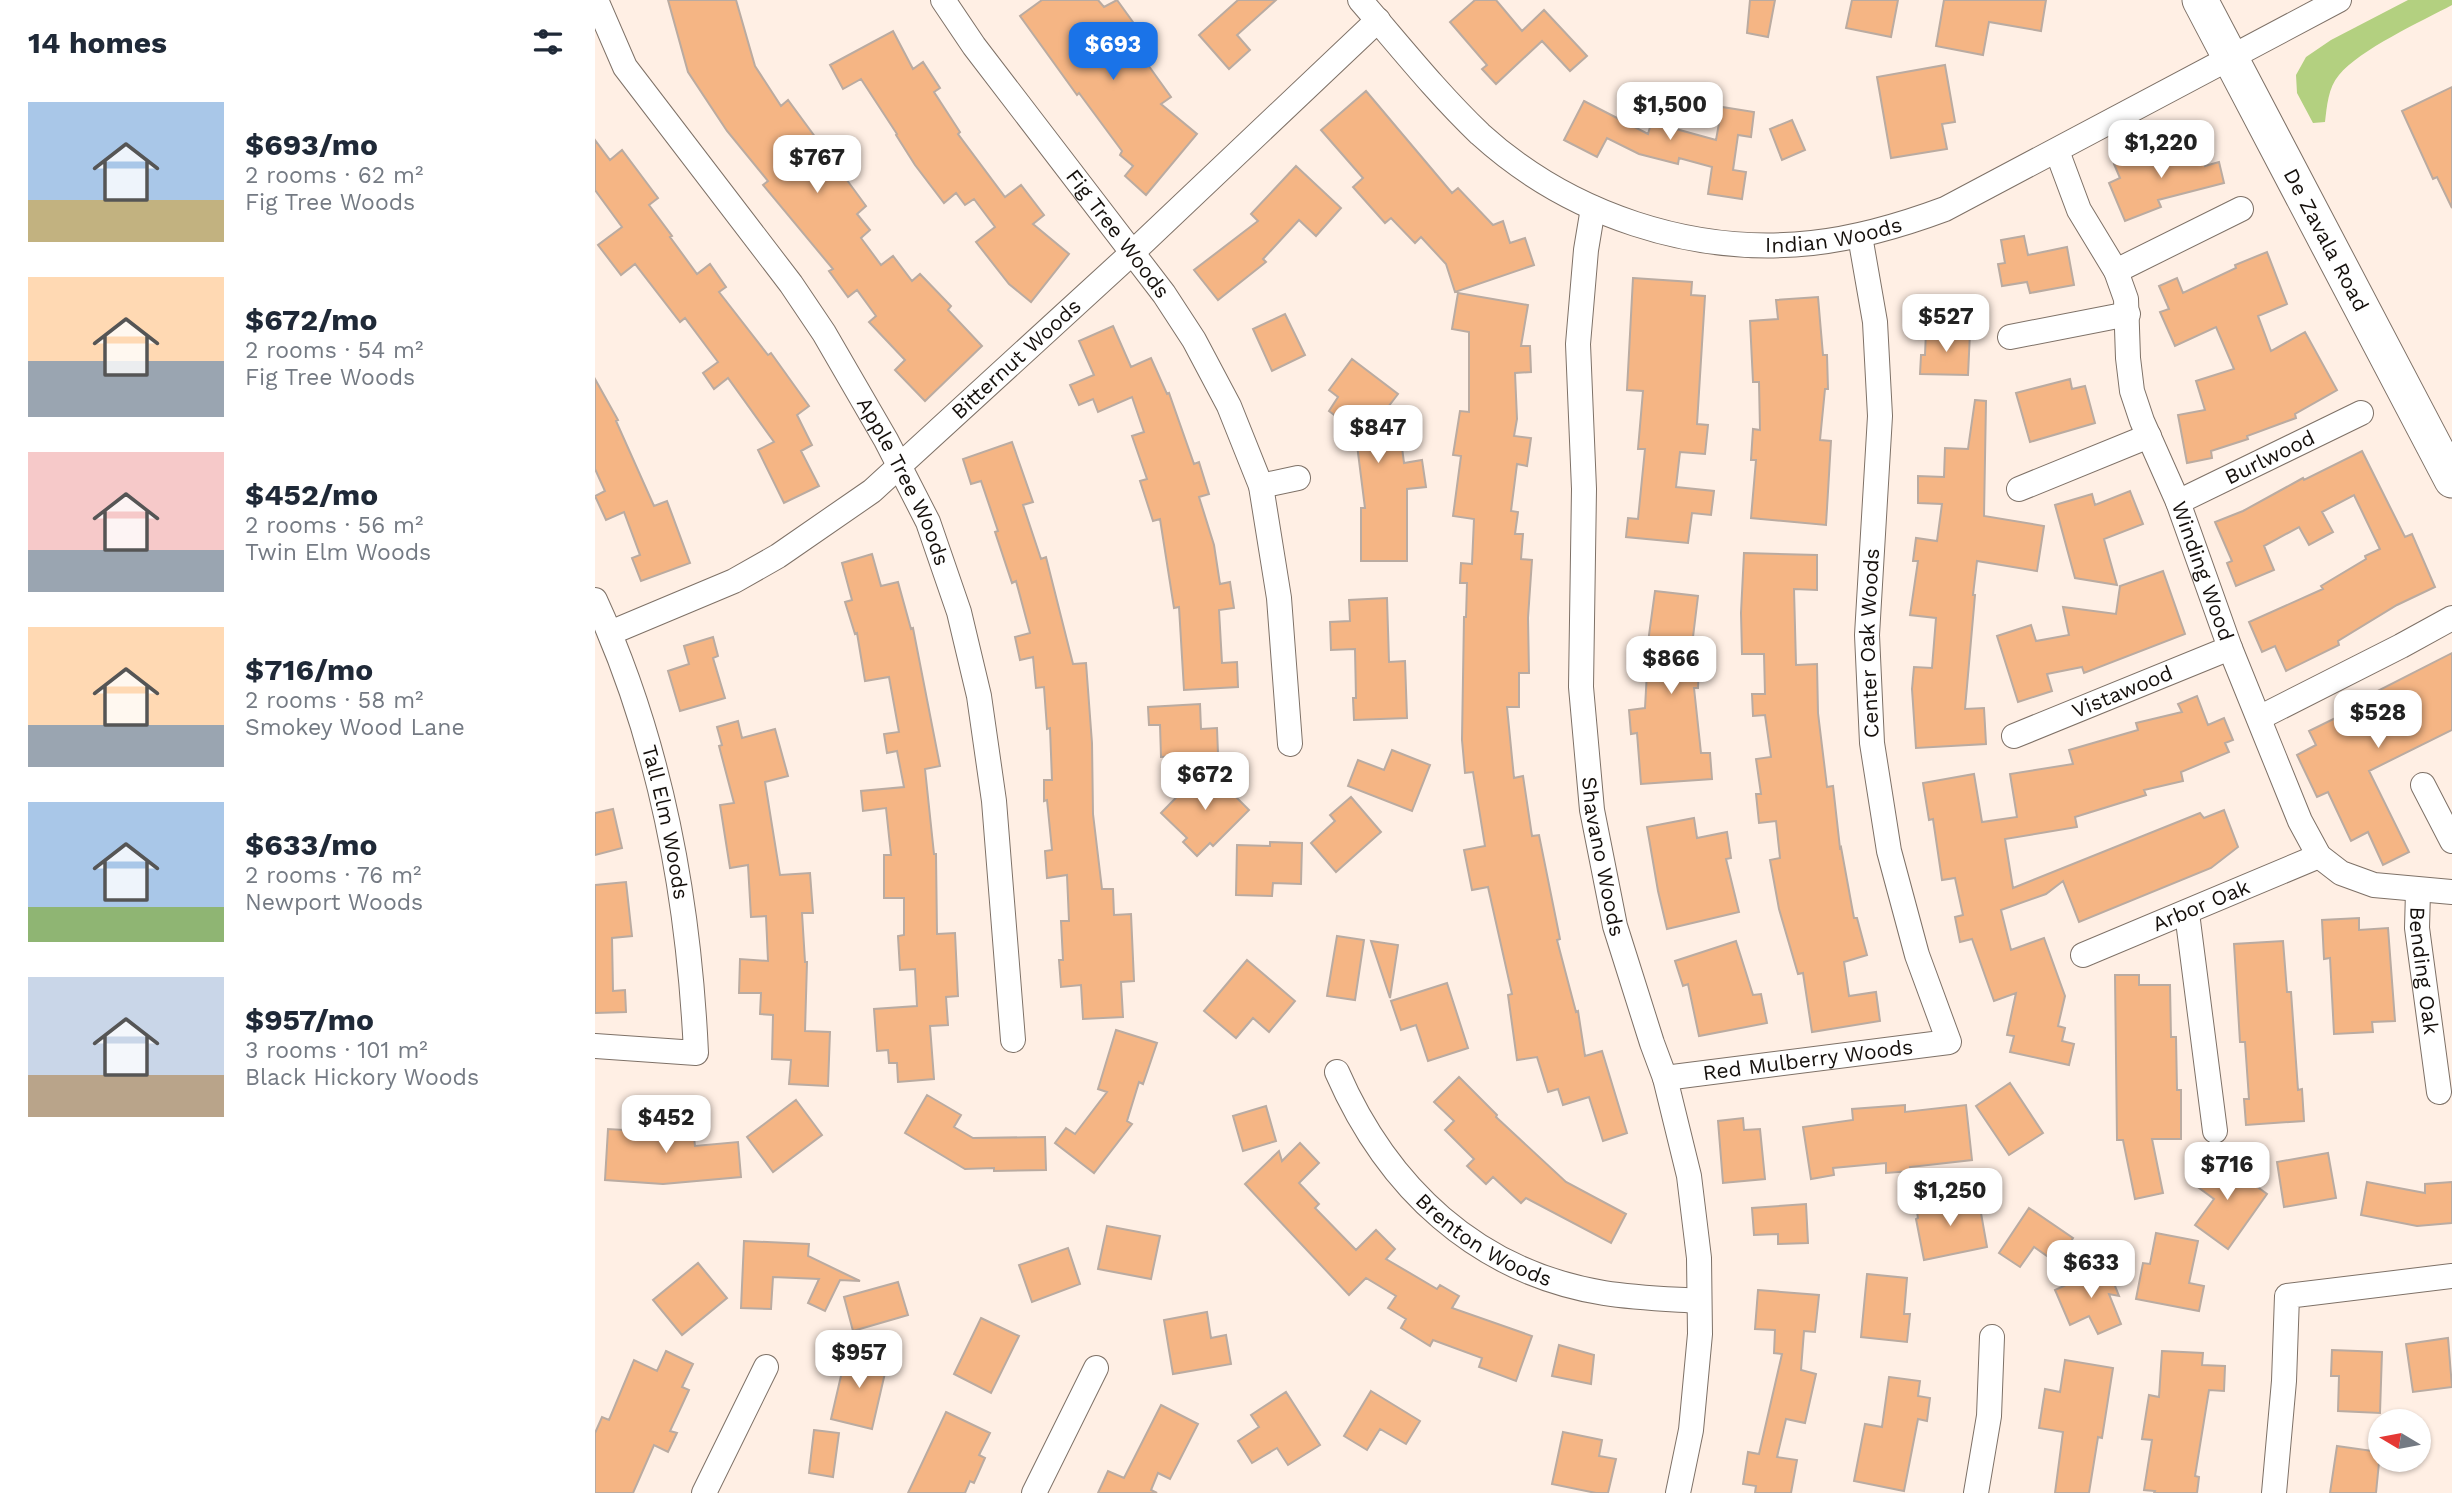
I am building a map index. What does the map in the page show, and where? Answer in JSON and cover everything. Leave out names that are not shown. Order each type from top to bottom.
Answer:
[{"type":"main road","name":"De Zavala Road","points":[[2200,0],[2452,480]]},
{"type":"street","name":"Apple Tree Woods","points":[[596,0],[625,68],[791,284],[855,385],[928,522],[959,612],[979,696],[994,801],[1013,1040]]},
{"type":"street","name":"Fig Tree Woods","points":[[943,0],[974,46],[1164,294],[1194,340],[1229,406],[1261,486],[1279,598],[1290,744]]},
{"type":"street","name":"Indian Woods","points":[[1360,0],[1449,102],[1481,134],[1516,163],[1555,188],[1593,208],[1642,227],[1675,236],[1720,243],[1766,245],[1812,243],[1860,236],[1902,225],[1945,209],[2339,0]]},
{"type":"street","name":"Bitternut Woods","points":[[610,633],[734,581],[778,556],[872,491],[1132,253],[1378,20]]},
{"type":"street","name":"Winding Wood","points":[[2057,151],[2079,210],[2116,271],[2126,299],[2132,391],[2178,502],[2230,648],[2300,821],[2319,856],[2341,873],[2374,885],[2452,892]]},
{"type":"street","name":"Shavano Woods","points":[[1593,208],[1586,250],[1578,344],[1584,489],[1581,687],[1591,810],[1615,926],[1665,1078],[1689,1176],[1699,1258],[1700,1334],[1694,1402],[1678,1493]]},
{"type":"street","points":[[2116,271],[2241,209]]},
{"type":"street","name":"Center Oak Woods","points":[[1860,236],[1875,322],[1880,416],[1867,635],[1873,743],[1892,864],[1917,956],[1949,1042]]},
{"type":"street","points":[[2010,337],[2128,314]]},
{"type":"street","name":"Burlwood","points":[[2178,502],[2361,413]]},
{"type":"street","points":[[2019,489],[2149,436]]},
{"type":"street","points":[[1261,486],[1298,478]]},
{"type":"street","name":"Tall Elm Woods","points":[[595,600],[610,633],[650,752],[679,882],[695,1013],[697,1053],[595,1046]]},
{"type":"street","points":[[2259,718],[2452,618]]},
{"type":"street","name":"Vistawood","points":[[2014,736],[2230,648]]},
{"type":"street","points":[[2423,785],[2452,841]]},
{"type":"street","name":"Arbor Oak","points":[[2083,955],[2319,856]]},
{"type":"street","name":"Bending Oak","points":[[2418,891],[2417,928],[2439,1092]]},
{"type":"street","points":[[2187,913],[2215,1130]]},
{"type":"street","name":"Red Mulberry Woods","points":[[1665,1078],[1949,1042]]},
{"type":"street","name":"Brenton Woods","points":[[1337,1072],[1370,1137],[1391,1166],[1414,1194],[1470,1240],[1501,1258],[1568,1285],[1604,1293],[1699,1301]]},
{"type":"street","points":[[2274,1493],[2284,1381],[2287,1296],[2452,1276]]},
{"type":"street","points":[[1976,1493],[1989,1416],[1992,1337]]},
{"type":"street","points":[[704,1493],[766,1367]]},
{"type":"street","points":[[1034,1493],[1096,1368]]},
{"type":"green space","points":[[2408,0],[2452,0],[2452,5],[2392,37],[2348,65],[2332,86],[2325,122],[2313,123],[2297,93],[2296,75],[2306,57],[2331,40]]},
{"type":"building","points":[[668,0],[736,0],[755,66],[781,106],[788,100],[866,206],[857,214],[870,230],[861,238],[881,265],[893,256],[912,281],[920,274],[951,306],[948,310],[982,346],[925,401],[895,370],[905,360],[869,322],[876,316],[857,290],[848,297],[829,271],[833,269],[763,185],[768,181],[727,131],[688,72]]},
{"type":"building","points":[[1042,0],[1098,0],[1104,7],[1117,0],[1138,29],[1128,37],[1171,97],[1161,104],[1197,134],[1146,195],[1125,176],[1133,166],[1120,155],[1122,151],[1079,93],[1077,95],[1020,16]]},
{"type":"building","points":[[1238,0],[1276,0],[1237,35],[1250,50],[1229,69],[1199,35]]},
{"type":"building","points":[[1475,0],[1496,0],[1522,31],[1544,10],[1587,56],[1570,71],[1542,41],[1496,84],[1482,69],[1487,65],[1450,22]]},
{"type":"building","points":[[1750,0],[1775,0],[1768,37],[1747,33]]},
{"type":"building","points":[[1852,0],[1898,0],[1891,37],[1846,28]]},
{"type":"building","points":[[1944,0],[2046,0],[2041,31],[1989,22],[1983,55],[1936,46]]},
{"type":"building","points":[[893,31],[913,69],[923,62],[940,88],[934,92],[960,132],[958,134],[1005,197],[1021,185],[1044,215],[1033,224],[1069,254],[1031,302],[1009,284],[976,242],[995,227],[974,199],[965,205],[956,193],[944,203],[915,165],[861,79],[843,89],[830,65]]},
{"type":"building","points":[[1945,65],[1955,122],[1942,124],[1947,149],[1891,158],[1877,77]]},
{"type":"building","points":[[2452,87],[2452,208],[2437,177],[2433,179],[2402,111]]},
{"type":"building","points":[[1366,91],[1452,193],[1458,188],[1493,225],[1503,221],[1510,243],[1525,238],[1534,265],[1455,292],[1446,264],[1421,237],[1415,243],[1391,218],[1385,223],[1353,187],[1363,178],[1321,130]]},
{"type":"building","points":[[1584,101],[1648,134],[1655,110],[1680,117],[1676,129],[1716,140],[1722,107],[1754,112],[1751,137],[1738,135],[1733,170],[1746,172],[1742,199],[1708,194],[1712,167],[1679,158],[1678,164],[1639,154],[1607,138],[1597,157],[1564,140]]},
{"type":"building","points":[[1792,120],[1805,150],[1782,160],[1770,129]]},
{"type":"building","points":[[595,140],[610,160],[622,150],[658,198],[649,205],[697,274],[710,264],[726,287],[719,292],[768,355],[771,353],[809,406],[797,415],[812,445],[801,451],[819,486],[784,503],[758,450],[774,442],[728,378],[714,389],[703,373],[718,362],[685,318],[680,322],[635,264],[621,275],[598,245],[622,227],[595,190]]},
{"type":"building","points":[[2200,148],[2205,166],[2219,162],[2224,183],[2158,200],[2161,207],[2125,221],[2109,183],[2120,178],[2114,164],[2140,154],[2143,162]]},
{"type":"building","points":[[1296,166],[1341,208],[1316,236],[1299,220],[1263,259],[1266,262],[1218,300],[1194,270],[1258,221],[1251,214]]},
{"type":"building","points":[[2024,236],[2028,255],[2067,247],[2074,285],[2030,293],[2027,282],[2002,286],[1998,264],[2005,263],[2001,240]]},
{"type":"building","points":[[2267,252],[2287,304],[2258,316],[2271,351],[2305,332],[2337,390],[2295,414],[2296,418],[2247,436],[2248,439],[2211,451],[2212,458],[2187,463],[2178,415],[2205,410],[2196,381],[2234,369],[2216,327],[2175,346],[2160,312],[2169,309],[2159,286],[2177,278],[2183,293],[2236,268],[2235,265]]},
{"type":"building","points":[[1633,278],[1692,282],[1691,295],[1705,296],[1697,424],[1708,425],[1705,454],[1680,452],[1676,487],[1714,491],[1711,515],[1692,513],[1688,543],[1626,537],[1628,518],[1638,519],[1645,449],[1638,449],[1643,391],[1627,390]]},
{"type":"building","points":[[1458,293],[1528,305],[1521,346],[1530,346],[1531,372],[1515,373],[1517,419],[1514,436],[1531,438],[1527,466],[1517,464],[1511,511],[1518,512],[1515,534],[1523,534],[1521,559],[1532,560],[1528,618],[1529,673],[1519,673],[1519,707],[1507,707],[1514,778],[1523,776],[1532,836],[1539,835],[1560,939],[1557,940],[1576,1012],[1578,1011],[1585,1056],[1602,1051],[1627,1133],[1603,1141],[1589,1097],[1563,1105],[1558,1089],[1548,1092],[1537,1057],[1517,1060],[1508,995],[1512,994],[1488,887],[1472,890],[1464,850],[1485,846],[1473,772],[1465,773],[1462,740],[1467,583],[1460,583],[1461,563],[1472,564],[1474,519],[1453,516],[1461,456],[1453,455],[1460,411],[1469,412],[1469,332],[1452,329]]},
{"type":"building","points":[[1818,297],[1823,355],[1827,355],[1828,389],[1825,389],[1820,440],[1831,441],[1826,525],[1751,518],[1756,460],[1751,460],[1753,429],[1760,430],[1759,382],[1753,382],[1750,321],[1778,319],[1776,300]]},
{"type":"building","points":[[1285,314],[1305,355],[1272,371],[1253,329]]},
{"type":"building","points":[[1113,326],[1131,367],[1151,358],[1167,394],[1169,393],[1194,464],[1199,462],[1209,494],[1199,497],[1214,545],[1220,584],[1230,582],[1234,608],[1219,610],[1222,663],[1237,662],[1238,687],[1184,690],[1179,607],[1174,608],[1160,519],[1153,521],[1140,481],[1147,479],[1132,436],[1144,432],[1132,397],[1098,412],[1093,399],[1079,405],[1070,385],[1094,375],[1079,341]]},
{"type":"building","points":[[1926,331],[1970,333],[1968,375],[1920,374],[1921,355],[1925,355]]},
{"type":"building","points":[[1352,359],[1398,394],[1366,436],[1400,432],[1404,463],[1422,460],[1426,487],[1407,489],[1407,561],[1361,561],[1361,508],[1365,508],[1356,437],[1363,437],[1329,411],[1338,397],[1329,390]]},
{"type":"building","points":[[595,379],[618,420],[616,421],[654,506],[667,501],[690,563],[641,581],[632,558],[640,555],[624,512],[606,520],[595,496],[605,491],[595,469]]},
{"type":"building","points":[[2070,379],[2072,389],[2085,386],[2095,423],[2030,442],[2016,393]]},
{"type":"building","points":[[1975,400],[1986,401],[1984,516],[2044,526],[2037,571],[1977,561],[1965,709],[1984,708],[1986,744],[1916,748],[1912,689],[1914,667],[1932,668],[1936,618],[1910,615],[1918,561],[1913,561],[1916,538],[1937,541],[1942,504],[1918,503],[1918,476],[1944,477],[1945,448],[1968,449]]},
{"type":"building","points":[[1012,442],[1033,502],[1023,505],[1041,559],[1046,557],[1073,664],[1086,663],[1092,743],[1093,814],[1102,889],[1113,889],[1114,915],[1131,914],[1134,981],[1121,982],[1123,1017],[1083,1019],[1081,985],[1061,987],[1061,921],[1069,921],[1067,875],[1047,878],[1045,851],[1052,850],[1047,800],[1044,801],[1044,780],[1052,780],[1050,728],[1047,729],[1044,687],[1036,688],[1033,657],[1020,660],[1015,637],[1030,633],[1016,581],[1012,583],[981,481],[971,484],[963,459]]},
{"type":"building","points":[[2362,451],[2405,537],[2412,534],[2435,587],[2397,605],[2338,641],[2339,645],[2286,671],[2275,646],[2262,652],[2249,622],[2323,589],[2321,586],[2380,549],[2354,495],[2322,512],[2333,532],[2309,545],[2299,527],[2264,546],[2274,570],[2236,586],[2227,563],[2232,561],[2215,522],[2243,511],[2303,478],[2304,480]]},
{"type":"building","points":[[2130,491],[2143,524],[2104,539],[2117,585],[2075,578],[2055,505],[2092,494],[2095,505]]},
{"type":"building","points":[[1744,553],[1817,555],[1817,590],[1794,589],[1796,665],[1817,664],[1818,713],[1827,787],[1833,786],[1840,848],[1854,918],[1857,918],[1867,955],[1844,962],[1849,996],[1876,992],[1880,1021],[1812,1032],[1803,973],[1798,974],[1779,909],[1770,860],[1780,858],[1776,821],[1759,823],[1756,794],[1761,794],[1756,759],[1771,757],[1765,715],[1753,716],[1752,694],[1765,694],[1764,654],[1742,654]]},
{"type":"building","points":[[872,554],[881,586],[898,582],[911,629],[913,628],[940,766],[925,769],[936,854],[937,934],[955,933],[958,996],[946,997],[948,1025],[930,1026],[934,1079],[898,1082],[897,1063],[889,1063],[888,1050],[877,1051],[874,1009],[917,1006],[915,969],[900,970],[898,936],[904,935],[904,898],[884,898],[884,855],[891,855],[886,808],[863,811],[861,791],[904,787],[897,751],[887,753],[884,734],[899,732],[889,677],[865,681],[857,633],[855,634],[845,602],[852,600],[842,563]]},
{"type":"building","points":[[2163,571],[2185,634],[2084,673],[2082,667],[2047,674],[2052,691],[2018,702],[1997,636],[2031,625],[2036,641],[2069,635],[2063,607],[2116,614],[2120,586]]},
{"type":"building","points":[[1655,591],[1698,596],[1693,637],[1700,638],[1698,688],[1694,688],[1701,753],[1710,753],[1712,779],[1641,784],[1637,733],[1631,734],[1629,710],[1645,708],[1649,635]]},
{"type":"building","points":[[1387,598],[1389,662],[1405,661],[1407,718],[1354,720],[1355,649],[1331,650],[1330,622],[1350,621],[1349,600]]},
{"type":"building","points":[[713,637],[718,656],[713,658],[725,698],[680,711],[668,671],[689,664],[684,646]]},
{"type":"building","points":[[2452,653],[2452,730],[2369,771],[2409,852],[2383,865],[2368,832],[2351,841],[2328,792],[2317,797],[2297,755],[2316,745],[2309,731],[2356,708],[2354,703]]},
{"type":"building","points":[[2197,696],[2208,725],[2224,718],[2233,740],[2225,743],[2229,752],[2181,772],[2183,781],[2144,790],[2146,795],[2075,817],[2077,827],[2005,839],[2013,888],[2200,813],[2204,818],[2224,810],[2238,847],[2211,868],[2079,922],[2063,881],[2046,894],[2001,910],[2011,950],[2044,938],[2065,996],[2058,1026],[2065,1028],[2062,1041],[2074,1044],[2069,1065],[2010,1052],[2014,1036],[2007,1035],[2016,993],[1994,1001],[1972,939],[1960,942],[1955,917],[1963,915],[1955,878],[1942,880],[1933,819],[1929,820],[1923,783],[1974,774],[1982,822],[2017,817],[2010,774],[2073,764],[2069,750],[2138,730],[2136,723],[2182,712],[2178,704]]},
{"type":"building","points":[[1200,704],[1201,729],[1217,728],[1218,754],[1161,757],[1160,725],[1149,725],[1148,707]]},
{"type":"building","points":[[738,721],[742,738],[775,729],[788,776],[765,782],[780,875],[810,873],[813,913],[802,913],[807,962],[805,1031],[830,1032],[828,1086],[789,1084],[791,1060],[772,1059],[773,1015],[760,1014],[761,993],[739,993],[740,959],[768,961],[766,916],[751,917],[748,865],[730,868],[720,805],[734,803],[719,746],[722,745],[717,727]]},
{"type":"building","points":[[1392,750],[1430,765],[1412,811],[1348,786],[1358,760],[1384,770]]},
{"type":"building","points":[[1206,767],[1249,810],[1213,846],[1210,843],[1197,856],[1183,842],[1187,838],[1161,813]]},
{"type":"building","points":[[1351,797],[1381,832],[1336,872],[1311,843],[1335,821],[1330,815]]},
{"type":"building","points":[[613,809],[622,848],[595,855],[595,813]]},
{"type":"building","points":[[1694,818],[1697,838],[1727,832],[1731,858],[1726,859],[1739,912],[1667,929],[1647,827]]},
{"type":"building","points":[[1270,842],[1302,843],[1301,884],[1273,883],[1272,896],[1236,895],[1237,845],[1270,846]]},
{"type":"building","points":[[626,882],[632,936],[612,938],[613,991],[625,990],[626,1012],[595,1013],[595,885]]},
{"type":"building","points":[[2359,918],[2359,930],[2388,928],[2395,1021],[2372,1022],[2373,1032],[2334,1034],[2330,958],[2324,959],[2322,920]]},
{"type":"building","points":[[1337,936],[1364,940],[1355,1000],[1327,996]]},
{"type":"building","points":[[1371,941],[1398,945],[1390,998]]},
{"type":"building","points":[[1736,941],[1753,995],[1761,994],[1767,1023],[1699,1036],[1688,984],[1683,986],[1675,961]]},
{"type":"building","points":[[2283,941],[2287,992],[2291,992],[2298,1090],[2302,1089],[2304,1121],[2246,1125],[2244,1099],[2249,1099],[2245,1042],[2240,1042],[2234,944]]},
{"type":"building","points":[[1247,960],[1295,1001],[1269,1032],[1253,1018],[1236,1038],[1204,1011]]},
{"type":"building","points":[[2115,975],[2139,975],[2139,985],[2170,985],[2171,1037],[2176,1037],[2177,1090],[2181,1090],[2181,1139],[2152,1139],[2163,1193],[2135,1199],[2123,1140],[2117,1140]]},
{"type":"building","points":[[1447,983],[1468,1048],[1428,1061],[1416,1025],[1401,1030],[1391,1001]]},
{"type":"building","points":[[1116,1030],[1157,1043],[1143,1084],[1139,1082],[1127,1121],[1132,1124],[1094,1173],[1055,1143],[1066,1128],[1075,1134],[1107,1092],[1098,1089]]},
{"type":"building","points":[[1459,1077],[1496,1117],[1566,1182],[1626,1214],[1611,1243],[1526,1198],[1521,1203],[1493,1177],[1486,1184],[1467,1166],[1474,1159],[1445,1130],[1454,1121],[1434,1102]]},
{"type":"building","points":[[2010,1083],[2043,1133],[2009,1155],[1976,1106]]},
{"type":"building","points":[[927,1095],[961,1115],[954,1127],[973,1138],[1045,1137],[1046,1170],[965,1169],[905,1133]]},
{"type":"building","points":[[796,1100],[822,1135],[773,1172],[747,1137]]},
{"type":"building","points":[[1905,1105],[1905,1112],[1966,1105],[1972,1160],[1910,1167],[1911,1171],[1886,1173],[1886,1163],[1833,1168],[1834,1175],[1811,1179],[1803,1127],[1853,1120],[1852,1109]]},
{"type":"building","points":[[1266,1106],[1276,1141],[1243,1151],[1233,1116]]},
{"type":"building","points":[[625,1113],[658,1115],[657,1132],[693,1129],[695,1146],[738,1142],[741,1177],[663,1184],[605,1180],[608,1129],[624,1130]]},
{"type":"building","points":[[1743,1118],[1744,1130],[1760,1129],[1765,1179],[1723,1183],[1718,1121]]},
{"type":"building","points":[[1300,1143],[1319,1163],[1299,1183],[1319,1204],[1315,1208],[1356,1250],[1376,1230],[1395,1249],[1386,1259],[1437,1289],[1440,1285],[1459,1296],[1452,1308],[1532,1336],[1516,1381],[1479,1367],[1482,1358],[1433,1340],[1430,1346],[1401,1328],[1406,1319],[1388,1308],[1396,1296],[1366,1278],[1349,1295],[1245,1184],[1279,1151],[1282,1161]]},
{"type":"building","points":[[2328,1153],[2336,1198],[2284,1207],[2277,1162]]},
{"type":"building","points":[[2214,1160],[2221,1160],[2267,1194],[2228,1249],[2195,1225],[2214,1199],[2195,1185]]},
{"type":"building","points":[[2367,1182],[2425,1193],[2425,1184],[2452,1182],[2452,1223],[2417,1226],[2361,1215]]},
{"type":"building","points":[[1961,1197],[1962,1205],[1979,1202],[1987,1247],[1924,1260],[1916,1206]]},
{"type":"building","points":[[1806,1204],[1808,1243],[1778,1244],[1778,1234],[1754,1235],[1752,1208]]},
{"type":"building","points":[[2029,1208],[2073,1238],[2057,1263],[2034,1247],[2020,1267],[1999,1253]]},
{"type":"building","points":[[1107,1226],[1160,1236],[1151,1279],[1098,1269]]},
{"type":"building","points":[[2156,1233],[2198,1241],[2189,1283],[2204,1286],[2199,1311],[2136,1299],[2143,1263],[2150,1264]]},
{"type":"building","points":[[744,1241],[809,1244],[808,1256],[860,1281],[840,1280],[825,1311],[808,1303],[819,1279],[773,1277],[771,1309],[741,1308]]},
{"type":"building","points":[[1068,1248],[1080,1284],[1032,1302],[1019,1265]]},
{"type":"building","points":[[698,1263],[727,1298],[682,1335],[653,1300]]},
{"type":"building","points":[[2107,1266],[2119,1296],[2109,1294],[2121,1324],[2098,1334],[2089,1316],[2070,1325],[2055,1290]]},
{"type":"building","points":[[1867,1274],[1907,1278],[1904,1314],[1910,1314],[1907,1342],[1861,1337]]},
{"type":"building","points":[[898,1282],[908,1315],[853,1331],[844,1297]]},
{"type":"building","points":[[1758,1290],[1819,1295],[1815,1332],[1804,1331],[1801,1370],[1816,1374],[1805,1423],[1786,1419],[1777,1457],[1797,1460],[1791,1493],[1755,1493],[1756,1486],[1743,1484],[1748,1452],[1759,1454],[1782,1354],[1774,1353],[1775,1330],[1755,1329]]},
{"type":"building","points":[[1207,1312],[1211,1338],[1226,1335],[1231,1364],[1173,1374],[1164,1320]]},
{"type":"building","points":[[981,1318],[1019,1336],[991,1393],[954,1374]]},
{"type":"building","points":[[2448,1338],[2452,1387],[2413,1392],[2406,1344]]},
{"type":"building","points":[[1559,1345],[1594,1355],[1591,1384],[1552,1376]]},
{"type":"building","points":[[847,1350],[888,1360],[872,1429],[831,1419]]},
{"type":"building","points":[[2332,1350],[2382,1352],[2380,1409],[2368,1409],[2368,1412],[2338,1411],[2339,1376],[2331,1376]]},
{"type":"building","points":[[666,1351],[693,1364],[682,1387],[689,1390],[670,1431],[677,1433],[668,1452],[654,1445],[633,1493],[595,1493],[595,1433],[602,1417],[609,1420],[634,1360],[657,1371]]},
{"type":"building","points":[[2162,1351],[2203,1353],[2202,1365],[2225,1366],[2224,1391],[2209,1390],[2195,1476],[2199,1477],[2197,1493],[2154,1493],[2155,1491],[2144,1490],[2152,1440],[2142,1439],[2149,1395],[2159,1397]]},
{"type":"building","points":[[2065,1360],[2113,1368],[2102,1438],[2098,1437],[2089,1493],[2055,1493],[2063,1432],[2039,1428],[2045,1389],[2060,1392]]},
{"type":"building","points":[[1889,1377],[1920,1381],[1918,1396],[1930,1398],[1927,1421],[1918,1419],[1904,1491],[1854,1481],[1865,1424],[1882,1427]]},
{"type":"building","points":[[1371,1391],[1420,1421],[1406,1444],[1380,1429],[1367,1450],[1344,1436]]},
{"type":"building","points":[[1286,1392],[1320,1445],[1288,1465],[1277,1448],[1252,1463],[1238,1441],[1259,1427],[1251,1415]]},
{"type":"building","points":[[1161,1405],[1198,1424],[1170,1479],[1158,1473],[1151,1490],[1157,1493],[1098,1493],[1108,1471],[1124,1478]]},
{"type":"building","points":[[946,1412],[990,1433],[979,1455],[985,1458],[974,1483],[970,1481],[965,1493],[908,1493]]},
{"type":"building","points":[[814,1430],[839,1433],[833,1477],[809,1473]]},
{"type":"building","points":[[1563,1432],[1602,1440],[1599,1456],[1616,1459],[1608,1493],[1552,1484]]},
{"type":"building","points":[[2337,1446],[2368,1450],[2368,1472],[2378,1472],[2376,1493],[2330,1493]]}]
